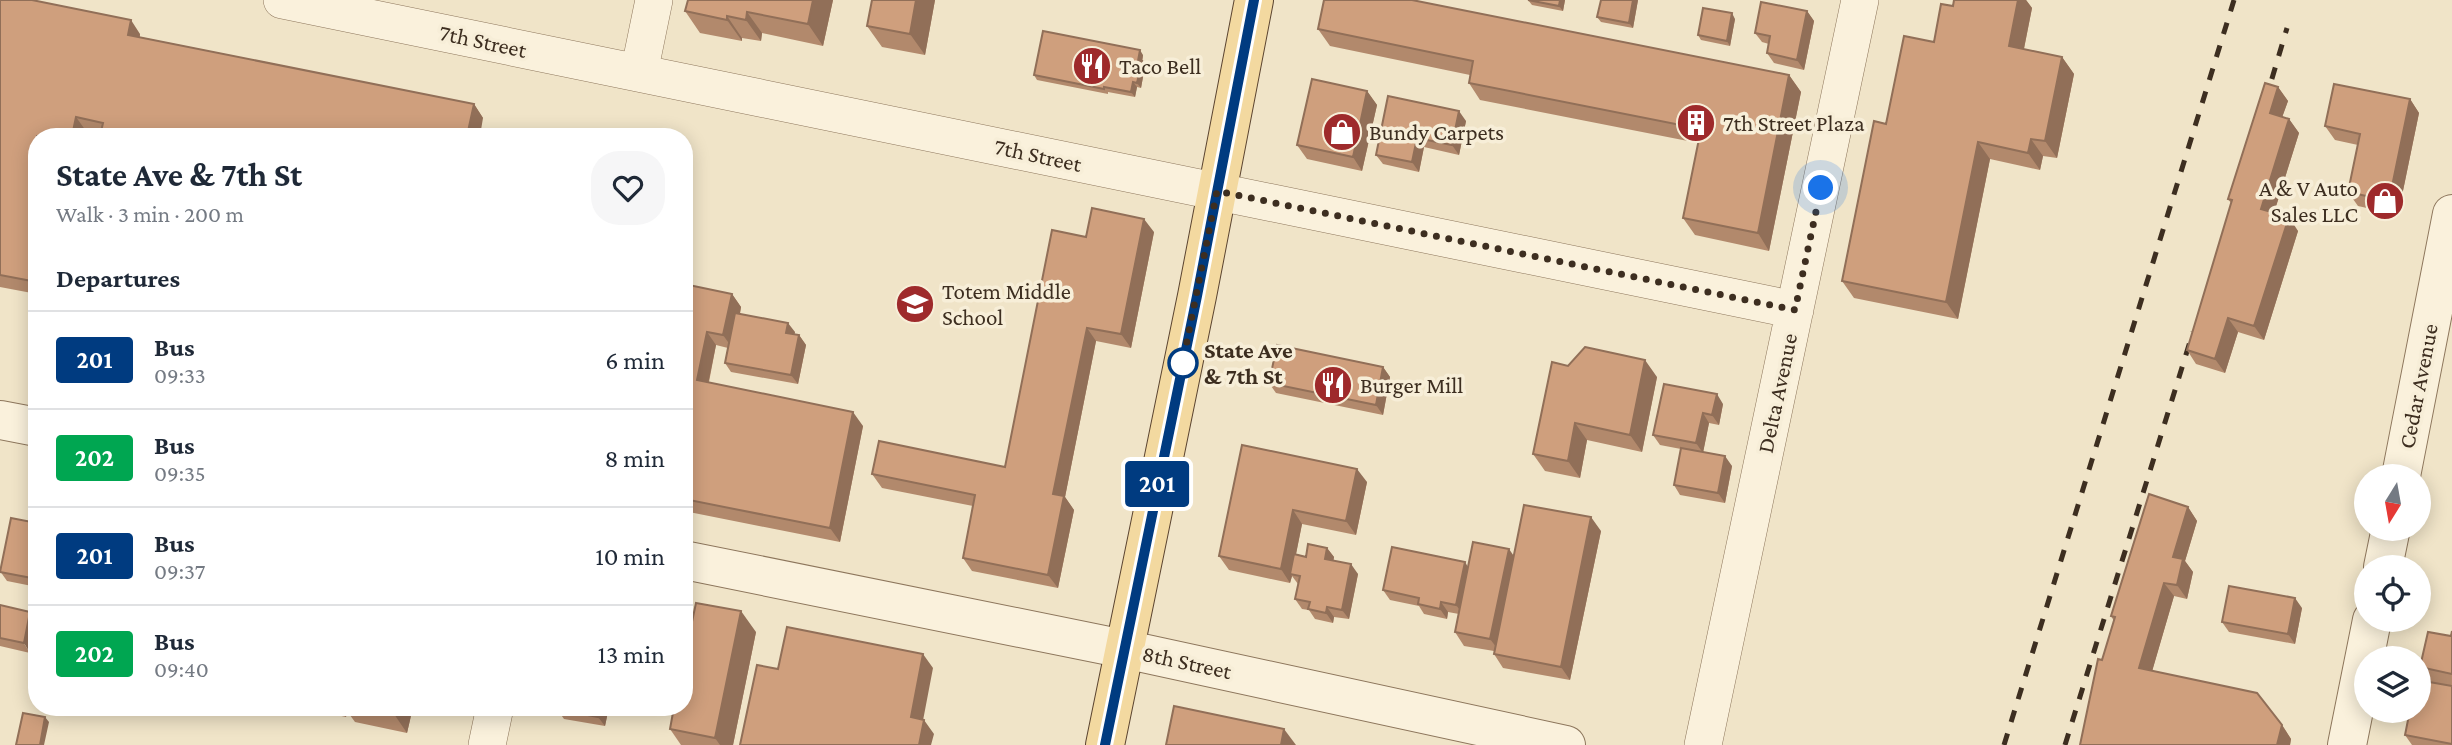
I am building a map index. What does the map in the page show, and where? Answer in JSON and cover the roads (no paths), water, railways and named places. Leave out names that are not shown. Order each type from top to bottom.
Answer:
[{"type":"main road","points":[[1105,745],[1254,0]]},
{"type":"street","name":"7th Street","points":[[282,0],[1795,310]]},
{"type":"street","points":[[639,73],[654,0]]},
{"type":"street","name":"Delta Avenue","points":[[1703,745],[1860,0]]},
{"type":"street","name":"Cedar Avenue","points":[[2402,464],[2452,214]]},
{"type":"street","points":[[0,420],[28,425]]},
{"type":"street","name":"8th Street","points":[[693,561],[1124,649],[1566,745]]},
{"type":"street","points":[[2347,745],[2370,632]]},
{"type":"street","points":[[487,745],[493,716]]},
{"type":"railway","points":[[2004,745],[2234,0]]},
{"type":"railway","points":[[2265,102],[2287,28]]},
{"type":"railway","points":[[2065,745],[2193,332]]},
{"type":"place","name":"Taco Bell","points":[[1092,66]]},
{"type":"place","name":"7th Street Plaza","points":[[1696,123]]},
{"type":"place","name":"Bundy Carpets","points":[[1342,132]]},
{"type":"place","name":"A & V Auto Sales LLC","points":[[2385,201]]},
{"type":"place","name":"Totem Middle School","points":[[915,304]]},
{"type":"place","name":"State Ave & 7th St","points":[[1183,363]]},
{"type":"place","name":"Burger Mill","points":[[1333,385]]}]
